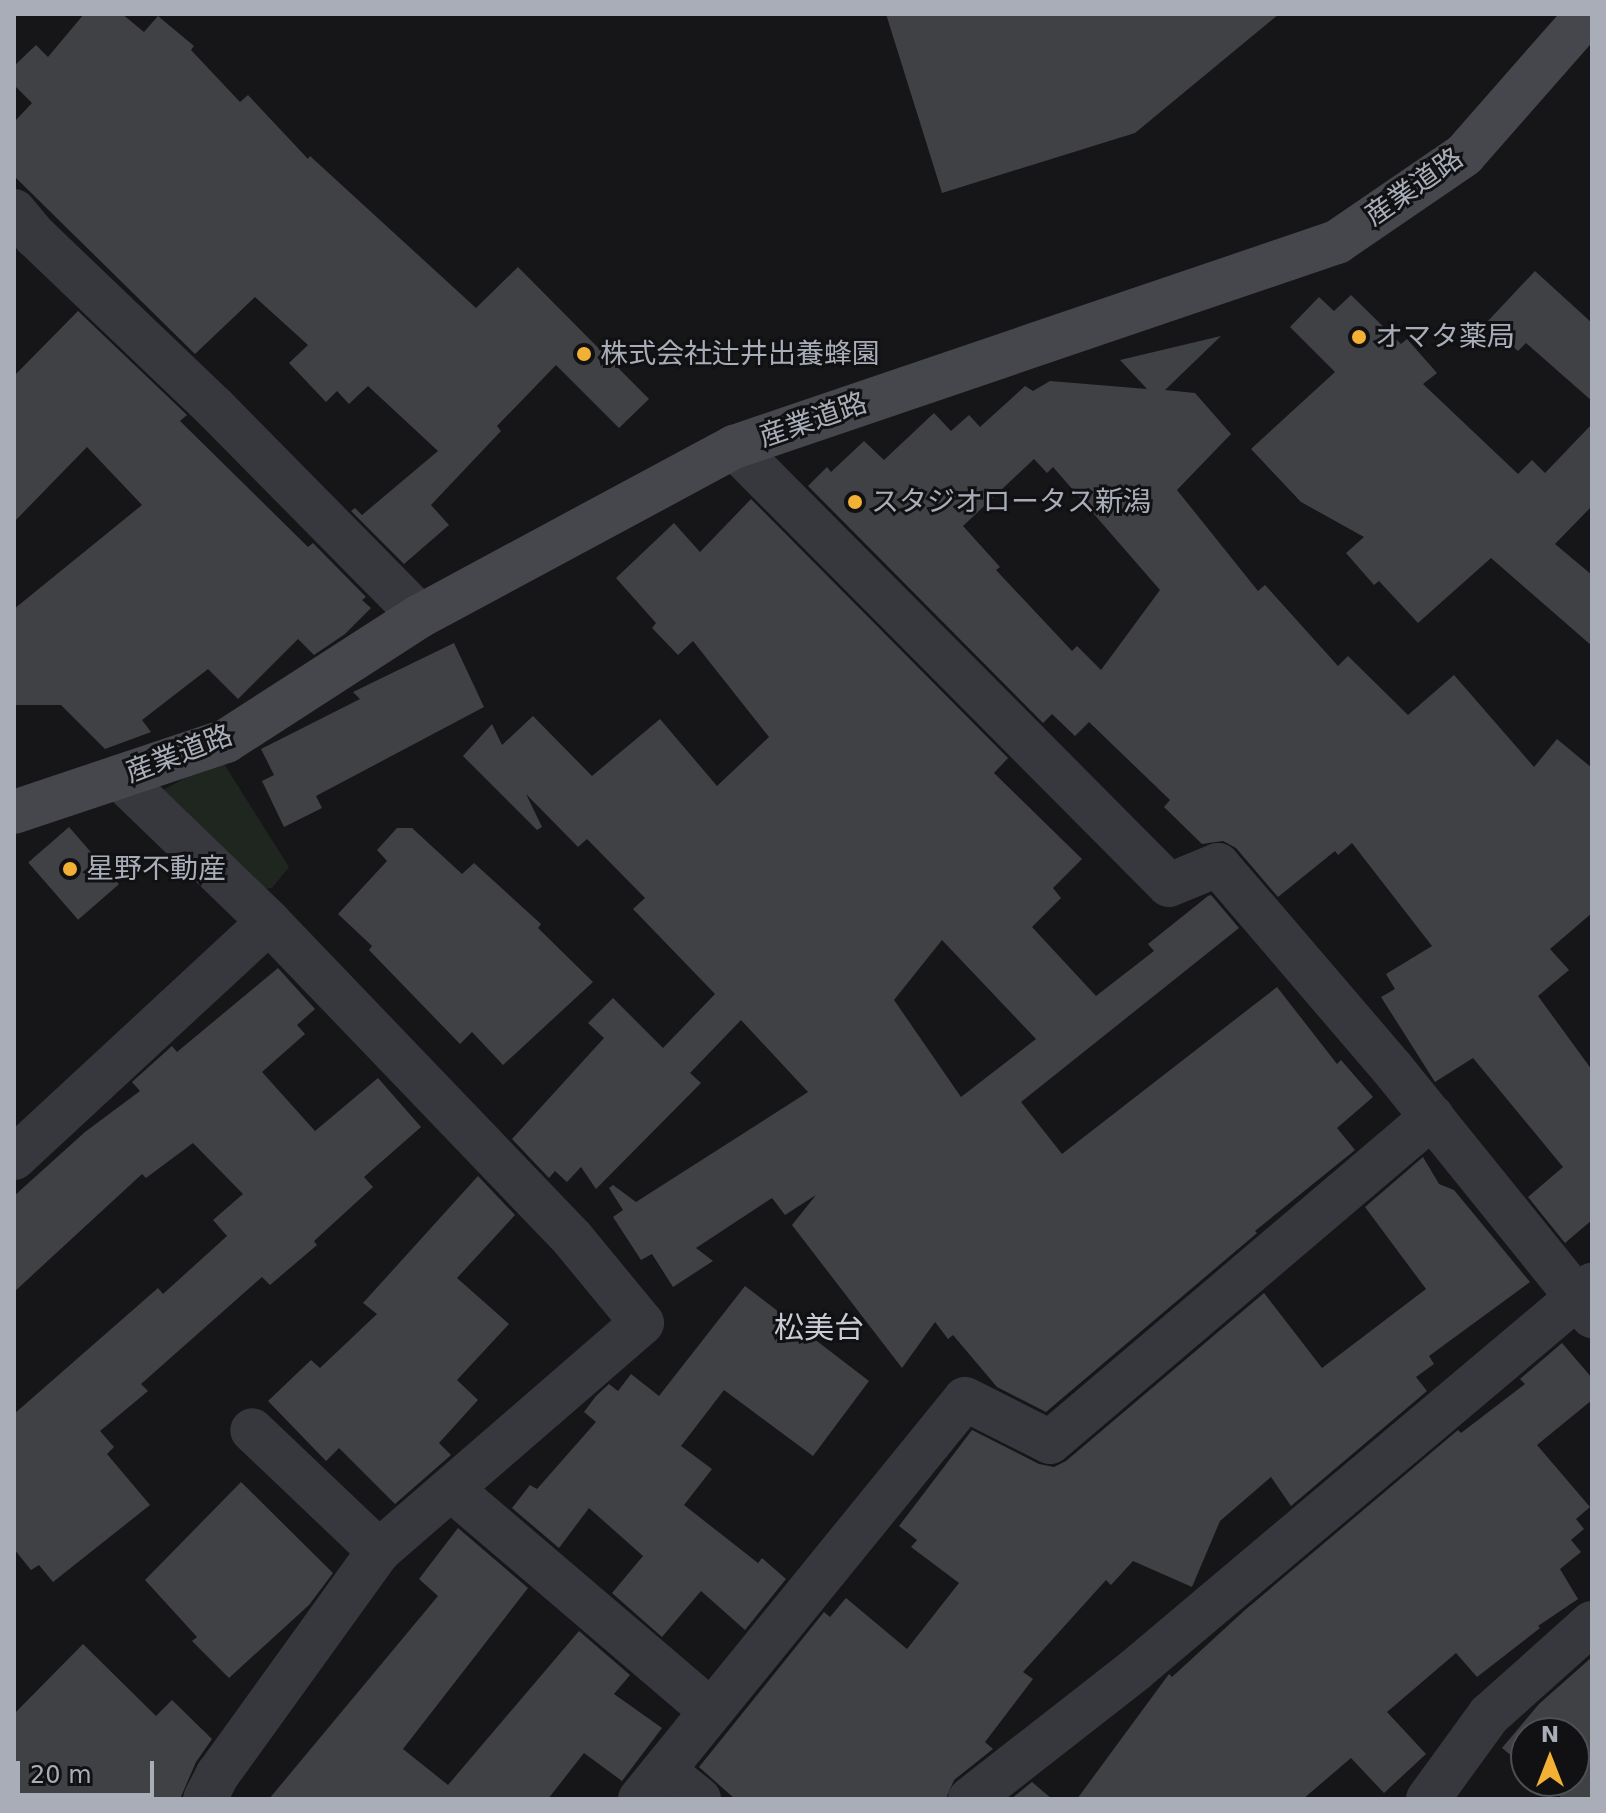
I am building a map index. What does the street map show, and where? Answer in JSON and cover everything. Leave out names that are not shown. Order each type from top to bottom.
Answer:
[{"type":"street","name":"産業道路","points":[[14,812],[226,741],[420,616],[734,447],[1337,242],[1464,155],[1588,14]]},
{"type":"street","points":[[14,211],[35,236],[214,407],[420,616]]},
{"type":"street","points":[[734,447],[1169,885],[1218,865],[1587,1300],[1135,1670],[970,1799]]},
{"type":"street","points":[[119,777],[269,922],[572,1238],[642,1323],[379,1551],[218,1774],[205,1799]]},
{"type":"street","points":[[14,1158],[269,922]]},
{"type":"street","points":[[699,1799],[652,1785],[965,1399],[1050,1442],[1432,1117]]},
{"type":"street","points":[[252,1430],[379,1551]]},
{"type":"street","points":[[451,1489],[710,1710]]},
{"type":"street","points":[[1428,1799],[1489,1715],[1592,1623]]},
{"type":"shaded area","points":[[221,759],[289,867],[272,888],[249,891],[163,790]]},
{"type":"building","points":[[84,14],[122,14],[144,32],[158,16],[194,46],[191,50],[240,102],[248,95],[308,159],[310,156],[476,308],[518,267],[649,399],[619,428],[556,365],[497,426],[501,431],[431,505],[449,525],[404,564],[351,511],[355,508],[362,515],[438,451],[368,386],[349,404],[337,391],[326,402],[289,363],[308,345],[255,297],[195,354],[14,176],[14,122],[32,103],[14,85],[14,66],[36,45],[48,57]]},
{"type":"building","points":[[886,14],[1279,14],[1135,133],[942,193]]},
{"type":"building","points":[[1535,271],[1592,323],[1592,401],[1526,343],[1518,351],[1487,322]]},
{"type":"building","points":[[1351,295],[1401,344],[1407,339],[1437,373],[1423,384],[1518,474],[1532,460],[1545,473],[1592,424],[1592,506],[1555,544],[1592,575],[1592,646],[1491,558],[1418,623],[1379,581],[1374,585],[1346,553],[1364,537],[1301,502],[1251,449],[1335,372],[1290,327],[1319,297],[1334,311]]},
{"type":"building","points":[[78,311],[187,415],[180,421],[308,547],[313,543],[366,597],[362,600],[371,608],[345,634],[314,655],[298,639],[238,699],[208,669],[142,720],[151,732],[105,749],[61,705],[14,705],[14,609],[142,505],[87,447],[14,522],[14,376]]},
{"type":"building","points":[[1221,336],[1165,390],[1195,393],[1231,434],[1177,490],[1258,591],[1265,585],[1338,666],[1348,656],[1408,715],[1454,675],[1534,767],[1557,739],[1592,768],[1592,913],[1550,949],[1569,970],[1538,996],[1592,1070],[1592,1220],[1565,1243],[1528,1197],[1563,1167],[1473,1058],[1435,1082],[1381,997],[1395,989],[1386,974],[1432,946],[1352,843],[1338,855],[1335,851],[1278,897],[1236,848],[1223,841],[1202,844],[1164,807],[1170,800],[1089,722],[1075,736],[1052,714],[1043,723],[808,486],[827,467],[831,472],[864,441],[884,460],[934,413],[951,431],[969,415],[980,427],[1025,386],[1033,391],[1050,381],[1147,389],[1120,360]],"holes":[[[1034,459],[1047,473],[1053,467],[1160,590],[1101,670],[1077,646],[1072,651],[996,570],[1000,567],[963,526]]]},
{"type":"building","points":[[751,499],[1008,758],[994,773],[1082,859],[1053,888],[1061,898],[1032,927],[1096,996],[1154,951],[1148,944],[1208,896],[1211,895],[1239,928],[1021,1102],[1062,1154],[1277,987],[1337,1064],[1341,1060],[1373,1097],[1337,1128],[1355,1150],[1255,1231],[1257,1233],[1046,1412],[997,1387],[953,1335],[948,1339],[935,1322],[902,1368],[792,1225],[816,1195],[785,1215],[772,1198],[696,1248],[713,1261],[673,1287],[652,1254],[641,1260],[613,1217],[623,1210],[609,1188],[613,1185],[636,1202],[808,1092],[741,1020],[690,1073],[701,1083],[596,1189],[581,1167],[567,1182],[555,1171],[549,1178],[512,1139],[604,1038],[588,1023],[613,998],[663,1048],[715,994],[633,909],[645,898],[587,839],[578,847],[526,794],[542,827],[537,830],[463,756],[492,724],[502,745],[533,716],[592,776],[660,719],[717,786],[769,737],[693,641],[678,655],[652,628],[656,623],[616,578],[674,523],[700,552]],"holes":[[[942,940],[1036,1039],[961,1097],[894,1000]]]},
{"type":"building","points":[[454,643],[484,707],[316,796],[322,808],[284,827],[262,781],[274,775],[261,749],[360,699],[353,692]]},
{"type":"building","points":[[69,827],[119,884],[78,920],[28,862]]},
{"type":"building","points":[[397,828],[412,828],[462,874],[474,863],[541,924],[538,928],[593,982],[503,1065],[472,1032],[460,1044],[369,950],[372,946],[338,914],[387,861],[377,850]]},
{"type":"building","points":[[278,968],[315,1009],[297,1025],[305,1034],[262,1072],[315,1131],[378,1078],[421,1127],[364,1177],[373,1187],[314,1241],[317,1245],[270,1285],[262,1277],[141,1384],[148,1391],[100,1431],[114,1447],[107,1454],[150,1505],[53,1582],[39,1565],[31,1570],[14,1549],[14,1414],[158,1288],[163,1294],[227,1236],[213,1220],[243,1194],[193,1143],[146,1178],[142,1174],[14,1292],[14,1196],[85,1132],[140,1091],[132,1082],[172,1046],[177,1052]]},
{"type":"building","points":[[1423,1157],[1439,1184],[1454,1190],[1530,1282],[1429,1356],[1434,1364],[1416,1377],[1427,1391],[1291,1506],[1271,1477],[1220,1521],[1192,1587],[1133,1561],[1111,1585],[1106,1580],[1023,1672],[1033,1679],[985,1742],[993,1749],[954,1780],[946,1799],[735,1799],[699,1767],[824,1612],[830,1617],[846,1598],[907,1649],[959,1583],[911,1547],[917,1540],[899,1526],[972,1430],[1039,1464],[1054,1467],[1066,1461],[1264,1293],[1322,1368],[1426,1289],[1365,1207]]},
{"type":"building","points":[[478,1176],[515,1215],[457,1278],[509,1324],[457,1380],[478,1400],[439,1443],[451,1455],[395,1504],[339,1448],[326,1461],[268,1401],[311,1360],[320,1368],[377,1314],[363,1303]]},
{"type":"building","points":[[745,1286],[869,1381],[813,1456],[724,1390],[681,1446],[712,1469],[684,1505],[758,1563],[762,1558],[786,1579],[745,1630],[701,1591],[662,1637],[612,1593],[643,1556],[589,1508],[559,1548],[512,1508],[530,1485],[537,1489],[596,1422],[584,1412],[596,1396],[609,1384],[618,1391],[631,1374],[659,1396]]},
{"type":"building","points":[[1562,1343],[1592,1378],[1592,1400],[1537,1445],[1590,1507],[1576,1519],[1584,1529],[1571,1540],[1581,1552],[1560,1569],[1578,1599],[1538,1626],[1540,1628],[1477,1677],[1456,1653],[1387,1712],[1426,1754],[1384,1793],[1351,1758],[1303,1799],[1077,1799],[1169,1674],[1172,1677],[1245,1610],[1458,1430],[1461,1433],[1525,1384],[1520,1379]]},
{"type":"building","points":[[241,1482],[333,1573],[309,1605],[229,1678],[192,1641],[197,1637],[145,1580]]},
{"type":"building","points":[[458,1528],[528,1588],[403,1749],[448,1785],[579,1631],[630,1675],[614,1694],[662,1728],[622,1781],[584,1753],[548,1799],[269,1799],[438,1596],[419,1579]]},
{"type":"building","points":[[83,1644],[156,1716],[172,1700],[212,1739],[196,1762],[180,1799],[14,1799],[14,1714]]},
{"type":"building","points":[[1592,1657],[1592,1799],[1561,1797],[1590,1797],[1590,1717],[1528,1717]]},
{"type":"building","points":[[1510,1738],[1510,1755],[1502,1748]]},
{"type":"building","points":[[1032,1782],[1052,1799],[1011,1799]]},
{"type":"place","name":"オマタ薬局","points":[[1359,337]]},
{"type":"place","name":"株式会社辻井出養蜂園","points":[[584,354]]},
{"type":"place","name":"スタジオロータス新潟","points":[[855,502]]},
{"type":"place","name":"星野不動産","points":[[70,869]]},
{"type":"district","name":"松美台","points":[[819,1328]]}]
